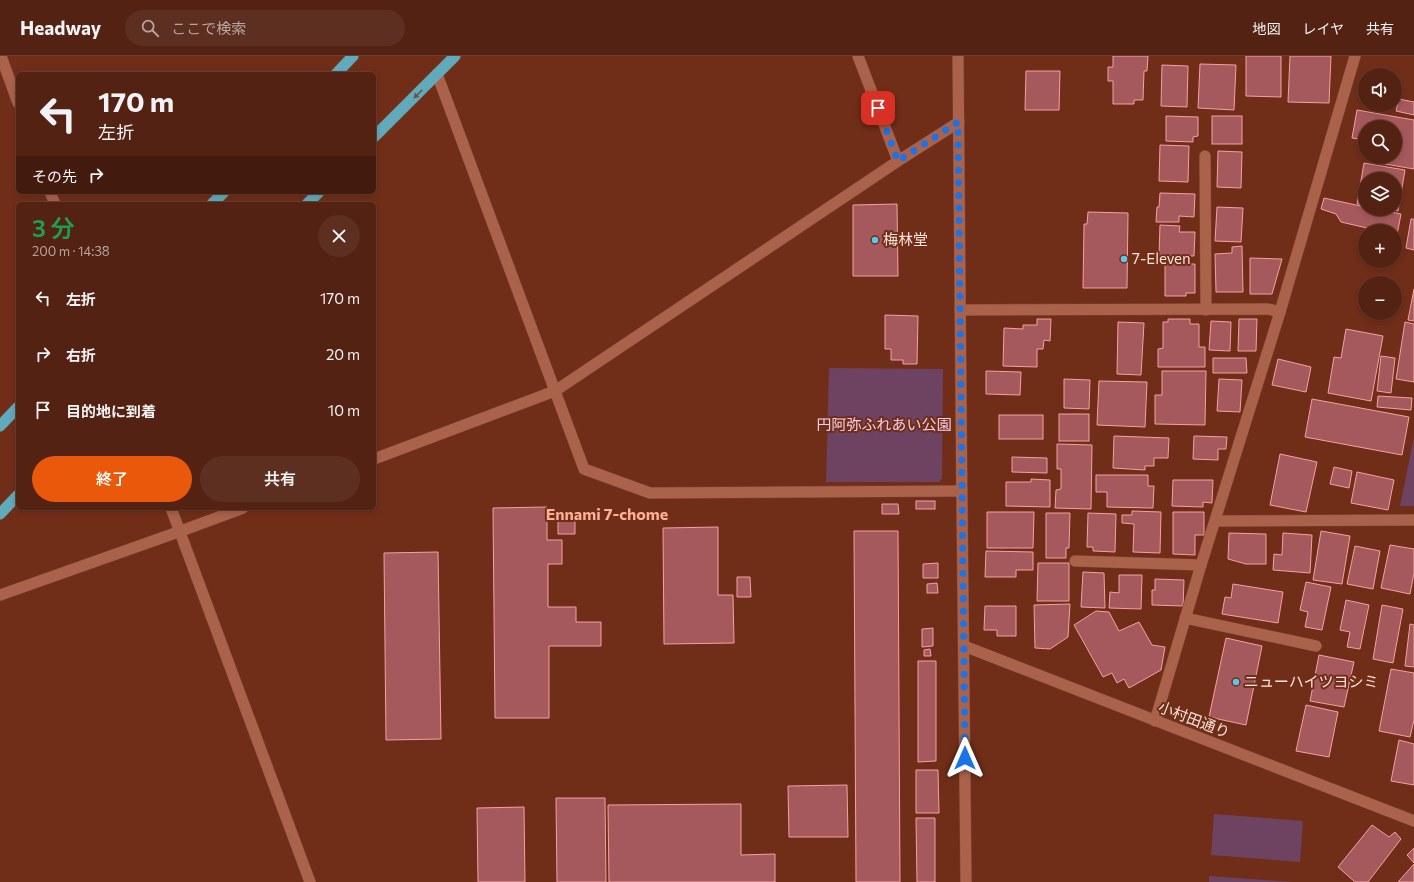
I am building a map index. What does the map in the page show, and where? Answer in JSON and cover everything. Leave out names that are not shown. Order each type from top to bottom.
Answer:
[{"type":"highway","points":[[338,72],[353,56]]},
{"type":"highway","points":[[376,135],[455,56]]},
{"type":"highway","points":[[214,202],[222,194]]},
{"type":"highway","points":[[309,202],[317,194]]},
{"type":"highway","points":[[0,426],[16,409]]},
{"type":"highway","points":[[0,514],[16,497]]},
{"type":"street","points":[[1,56],[16,97]]},
{"type":"street","points":[[858,56],[898,161]]},
{"type":"street","points":[[958,56],[966,882]]},
{"type":"street","points":[[1155,721],[1201,565],[1216,521],[1280,312],[1355,56]]},
{"type":"street","points":[[437,74],[584,469],[650,493],[962,491]]},
{"type":"street","points":[[376,458],[555,391],[958,122]]},
{"type":"street","points":[[1205,156],[1206,310]]},
{"type":"street","points":[[960,310],[1268,309],[1280,312]]},
{"type":"street","points":[[172,510],[181,531],[310,882]]},
{"type":"street","points":[[0,595],[238,510]]},
{"type":"street","points":[[1216,521],[1414,520]]},
{"type":"street","points":[[1075,561],[1201,565]]},
{"type":"street","points":[[1185,618],[1316,646]]},
{"type":"street","name":"小村田通り","points":[[964,646],[1414,821]]},
{"type":"green space","name":"円阿弥ふれあい公園","points":[[829,368],[943,369],[942,478],[939,482],[826,482]]},
{"type":"green space","points":[[1414,437],[1414,506],[1400,506]]},
{"type":"green space","points":[[1214,814],[1303,821],[1300,862],[1211,855]]},
{"type":"green space","points":[[1209,876],[1294,882],[1209,882]]},
{"type":"building","points":[[1113,56],[1148,56],[1147,71],[1144,71],[1143,100],[1134,100],[1134,104],[1113,104],[1113,81],[1108,81],[1108,67],[1113,67]]},
{"type":"building","points":[[1246,56],[1281,56],[1281,97],[1246,96]]},
{"type":"building","points":[[1290,56],[1331,56],[1329,103],[1288,102]]},
{"type":"building","points":[[1200,64],[1236,65],[1234,110],[1198,108]]},
{"type":"building","points":[[1162,65],[1188,66],[1187,107],[1161,106]]},
{"type":"building","points":[[1026,71],[1060,71],[1059,110],[1025,110]]},
{"type":"building","points":[[1402,100],[1414,102],[1414,115],[1400,112],[1402,112]]},
{"type":"building","points":[[1357,110],[1358,112],[1368,112],[1414,120],[1414,169],[1385,164],[1402,164],[1402,120],[1358,120],[1358,139],[1352,138]]},
{"type":"building","points":[[1166,116],[1198,117],[1198,136],[1193,137],[1193,142],[1166,141]]},
{"type":"building","points":[[1212,116],[1242,116],[1242,144],[1212,144]]},
{"type":"building","points":[[1160,145],[1189,146],[1188,182],[1159,181]]},
{"type":"building","points":[[1218,151],[1242,152],[1241,188],[1217,187]]},
{"type":"building","points":[[1364,164],[1405,170],[1402,188],[1402,172],[1362,172]]},
{"type":"building","points":[[1160,193],[1195,194],[1194,217],[1179,216],[1179,222],[1156,222]]},
{"type":"building","points":[[1324,198],[1358,205],[1358,216],[1401,216],[1399,224],[1358,224],[1358,226],[1341,222],[1336,214],[1321,209]]},
{"type":"building","points":[[897,204],[898,276],[853,276],[853,205]]},
{"type":"building","points":[[1217,207],[1243,208],[1241,242],[1215,241]]},
{"type":"building","points":[[1088,212],[1128,213],[1127,288],[1083,288],[1084,224],[1087,224]]},
{"type":"building","points":[[1411,219],[1414,219],[1414,250],[1406,248]]},
{"type":"building","points":[[1160,225],[1180,226],[1179,232],[1195,232],[1194,256],[1159,255]]},
{"type":"building","points":[[1242,246],[1243,292],[1216,292],[1215,254],[1232,253],[1232,247]]},
{"type":"building","points":[[1250,258],[1282,259],[1272,294],[1250,294]]},
{"type":"building","points":[[1165,261],[1195,264],[1195,293],[1186,293],[1186,296],[1165,296]]},
{"type":"building","points":[[1414,289],[1414,321],[1408,320]]},
{"type":"building","points":[[885,315],[918,316],[917,364],[903,364],[903,360],[891,360],[891,349],[885,349]]},
{"type":"building","points":[[1037,319],[1051,319],[1050,341],[1044,340],[1043,349],[1037,349],[1037,367],[1003,366],[1004,328],[1023,329],[1023,325],[1037,325]]},
{"type":"building","points":[[1168,319],[1190,319],[1190,324],[1199,324],[1199,347],[1205,347],[1205,367],[1158,367],[1158,349],[1163,348],[1163,322],[1168,322]]},
{"type":"building","points":[[1239,319],[1257,319],[1256,351],[1238,351]]},
{"type":"building","points":[[1211,321],[1231,322],[1230,351],[1209,350]]},
{"type":"building","points":[[1118,322],[1144,323],[1141,375],[1117,374]]},
{"type":"building","points":[[1405,322],[1414,324],[1414,382],[1396,379]]},
{"type":"building","points":[[1346,329],[1383,336],[1371,401],[1328,393],[1334,357],[1341,358]]},
{"type":"building","points":[[1381,356],[1395,358],[1391,393],[1377,391]]},
{"type":"building","points":[[1213,358],[1246,358],[1247,373],[1213,373]]},
{"type":"building","points":[[1278,359],[1311,367],[1306,392],[1272,385]]},
{"type":"building","points":[[986,371],[1021,372],[1020,395],[986,394]]},
{"type":"building","points":[[1162,371],[1206,371],[1205,425],[1155,424],[1155,395],[1162,395]]},
{"type":"building","points":[[1064,379],[1090,380],[1089,409],[1064,408]]},
{"type":"building","points":[[1219,379],[1242,380],[1240,412],[1217,411]]},
{"type":"building","points":[[1099,381],[1147,382],[1145,427],[1097,425]]},
{"type":"building","points":[[1378,396],[1412,398],[1411,410],[1377,407]]},
{"type":"building","points":[[1312,399],[1409,417],[1402,455],[1305,437]]},
{"type":"building","points":[[1059,414],[1089,414],[1089,441],[1059,441]]},
{"type":"building","points":[[999,415],[1043,415],[1043,439],[999,439]]},
{"type":"building","points":[[1114,436],[1169,438],[1168,458],[1154,458],[1154,466],[1145,466],[1145,470],[1113,468]]},
{"type":"building","points":[[1194,436],[1227,437],[1226,449],[1218,449],[1218,460],[1193,459]]},
{"type":"building","points":[[1057,444],[1092,445],[1091,509],[1055,508],[1056,490],[1061,489],[1061,469],[1057,469]]},
{"type":"building","points":[[1280,454],[1317,462],[1306,512],[1270,505]]},
{"type":"building","points":[[1012,457],[1047,458],[1047,473],[1012,472]]},
{"type":"building","points":[[1334,467],[1352,471],[1349,488],[1330,484]]},
{"type":"building","points":[[1357,472],[1394,480],[1388,510],[1351,503]]},
{"type":"building","points":[[1096,475],[1148,475],[1148,486],[1154,486],[1153,508],[1107,507],[1107,492],[1096,492]]},
{"type":"building","points":[[1031,479],[1050,480],[1050,507],[1006,506],[1006,482],[1031,482]]},
{"type":"building","points":[[1173,480],[1213,480],[1212,503],[1203,502],[1203,507],[1172,506]]},
{"type":"building","points":[[916,501],[935,501],[935,509],[916,509]]},
{"type":"building","points":[[882,504],[898,504],[899,514],[882,514]]},
{"type":"building","points":[[547,507],[547,540],[562,540],[562,564],[548,564],[548,607],[576,607],[576,622],[601,622],[601,646],[549,646],[549,718],[495,718],[493,508]]},
{"type":"building","points":[[1132,511],[1161,512],[1160,553],[1133,552],[1134,524],[1122,523],[1122,515],[1132,515]]},
{"type":"building","points":[[987,512],[1034,512],[1033,548],[987,548]]},
{"type":"building","points":[[1173,512],[1204,512],[1204,535],[1195,535],[1195,555],[1173,554]]},
{"type":"building","points":[[1046,513],[1070,513],[1069,548],[1066,548],[1066,558],[1046,558]]},
{"type":"building","points":[[1088,513],[1116,514],[1115,552],[1093,551],[1093,547],[1087,547]]},
{"type":"building","points":[[575,514],[575,534],[558,534],[558,515]]},
{"type":"building","points":[[718,527],[718,595],[733,595],[734,643],[664,644],[663,528]]},
{"type":"building","points":[[854,531],[898,531],[900,882],[856,882]]},
{"type":"building","points":[[1321,531],[1350,536],[1342,584],[1313,580]]},
{"type":"building","points":[[1229,533],[1266,534],[1266,564],[1246,564],[1228,559]]},
{"type":"building","points":[[1283,533],[1312,535],[1310,573],[1273,570],[1274,554],[1282,555]]},
{"type":"building","points":[[1390,545],[1414,549],[1414,573],[1410,594],[1381,588]]},
{"type":"building","points":[[1355,546],[1380,551],[1373,589],[1347,584]]},
{"type":"building","points":[[986,551],[1033,552],[1033,570],[1016,570],[1016,577],[985,577]]},
{"type":"building","points":[[438,552],[441,739],[386,740],[384,553]]},
{"type":"building","points":[[938,563],[938,578],[923,578],[923,564]]},
{"type":"building","points":[[1038,563],[1069,563],[1069,601],[1037,601]]},
{"type":"building","points":[[1083,572],[1104,573],[1105,608],[1081,607]]},
{"type":"building","points":[[1119,575],[1142,575],[1141,609],[1109,608],[1110,592],[1119,593]]},
{"type":"building","points":[[737,577],[750,577],[751,597],[737,597]]},
{"type":"building","points":[[1155,579],[1184,580],[1183,606],[1152,605],[1152,590],[1155,590]]},
{"type":"building","points":[[1306,582],[1331,587],[1322,630],[1305,627],[1308,612],[1300,610]]},
{"type":"building","points":[[937,583],[938,593],[927,593],[927,584]]},
{"type":"building","points":[[1233,584],[1283,592],[1278,623],[1222,614],[1225,597],[1231,598]]},
{"type":"building","points":[[1346,600],[1369,605],[1360,649],[1347,647],[1350,632],[1340,630]]},
{"type":"building","points":[[1070,604],[1068,637],[1050,649],[1035,648],[1034,605]]},
{"type":"building","points":[[1382,605],[1403,609],[1393,663],[1373,659]]},
{"type":"building","points":[[985,606],[1016,606],[1016,636],[997,636],[997,630],[984,630]]},
{"type":"building","points":[[1096,611],[1109,612],[1119,631],[1139,622],[1152,645],[1165,647],[1161,670],[1129,688],[1124,679],[1117,683],[1112,673],[1103,677],[1074,625]]},
{"type":"building","points":[[1410,624],[1414,625],[1414,667],[1405,666]]},
{"type":"building","points":[[933,628],[933,646],[922,647],[922,629]]},
{"type":"building","name":"ニューハイツヨシミ","points":[[1226,638],[1262,646],[1246,725],[1209,717]]},
{"type":"building","points":[[930,649],[931,656],[924,656],[924,650]]},
{"type":"building","points":[[1319,655],[1354,662],[1344,707],[1310,701]]},
{"type":"building","points":[[918,661],[936,661],[936,761],[918,762]]},
{"type":"building","points":[[1391,669],[1414,673],[1414,720],[1410,737],[1379,731]]},
{"type":"building","points":[[1306,705],[1338,712],[1329,757],[1296,751]]},
{"type":"building","points":[[1399,740],[1414,744],[1414,785],[1391,781]]},
{"type":"building","points":[[916,770],[938,770],[939,813],[916,813]]},
{"type":"building","points":[[847,785],[848,837],[789,837],[788,786]]},
{"type":"building","points":[[556,798],[605,798],[606,882],[557,882]]},
{"type":"building","points":[[741,804],[741,855],[775,854],[775,882],[609,882],[608,805]]},
{"type":"building","points":[[524,807],[525,882],[478,882],[477,808]]},
{"type":"building","points":[[916,818],[935,818],[935,882],[917,882]]},
{"type":"building","points":[[1372,825],[1389,837],[1395,832],[1401,839],[1368,882],[1355,882],[1338,867]]},
{"type":"building","points":[[1414,848],[1414,863],[1407,855]]},
{"type":"building","points":[[1414,864],[1414,882],[1398,882]]},
{"type":"place","name":"梅林堂","points":[[875,240]]},
{"type":"place","name":"7-Eleven","points":[[1124,259]]},
{"type":"place","name":"ニューハイツヨシミ","points":[[1236,682]]},
{"type":"district","name":"Ennami 7-chome","points":[[607,514]]},
{"type":"route","points":[[878,108],[898,161],[958,122],[965,758]]}]
